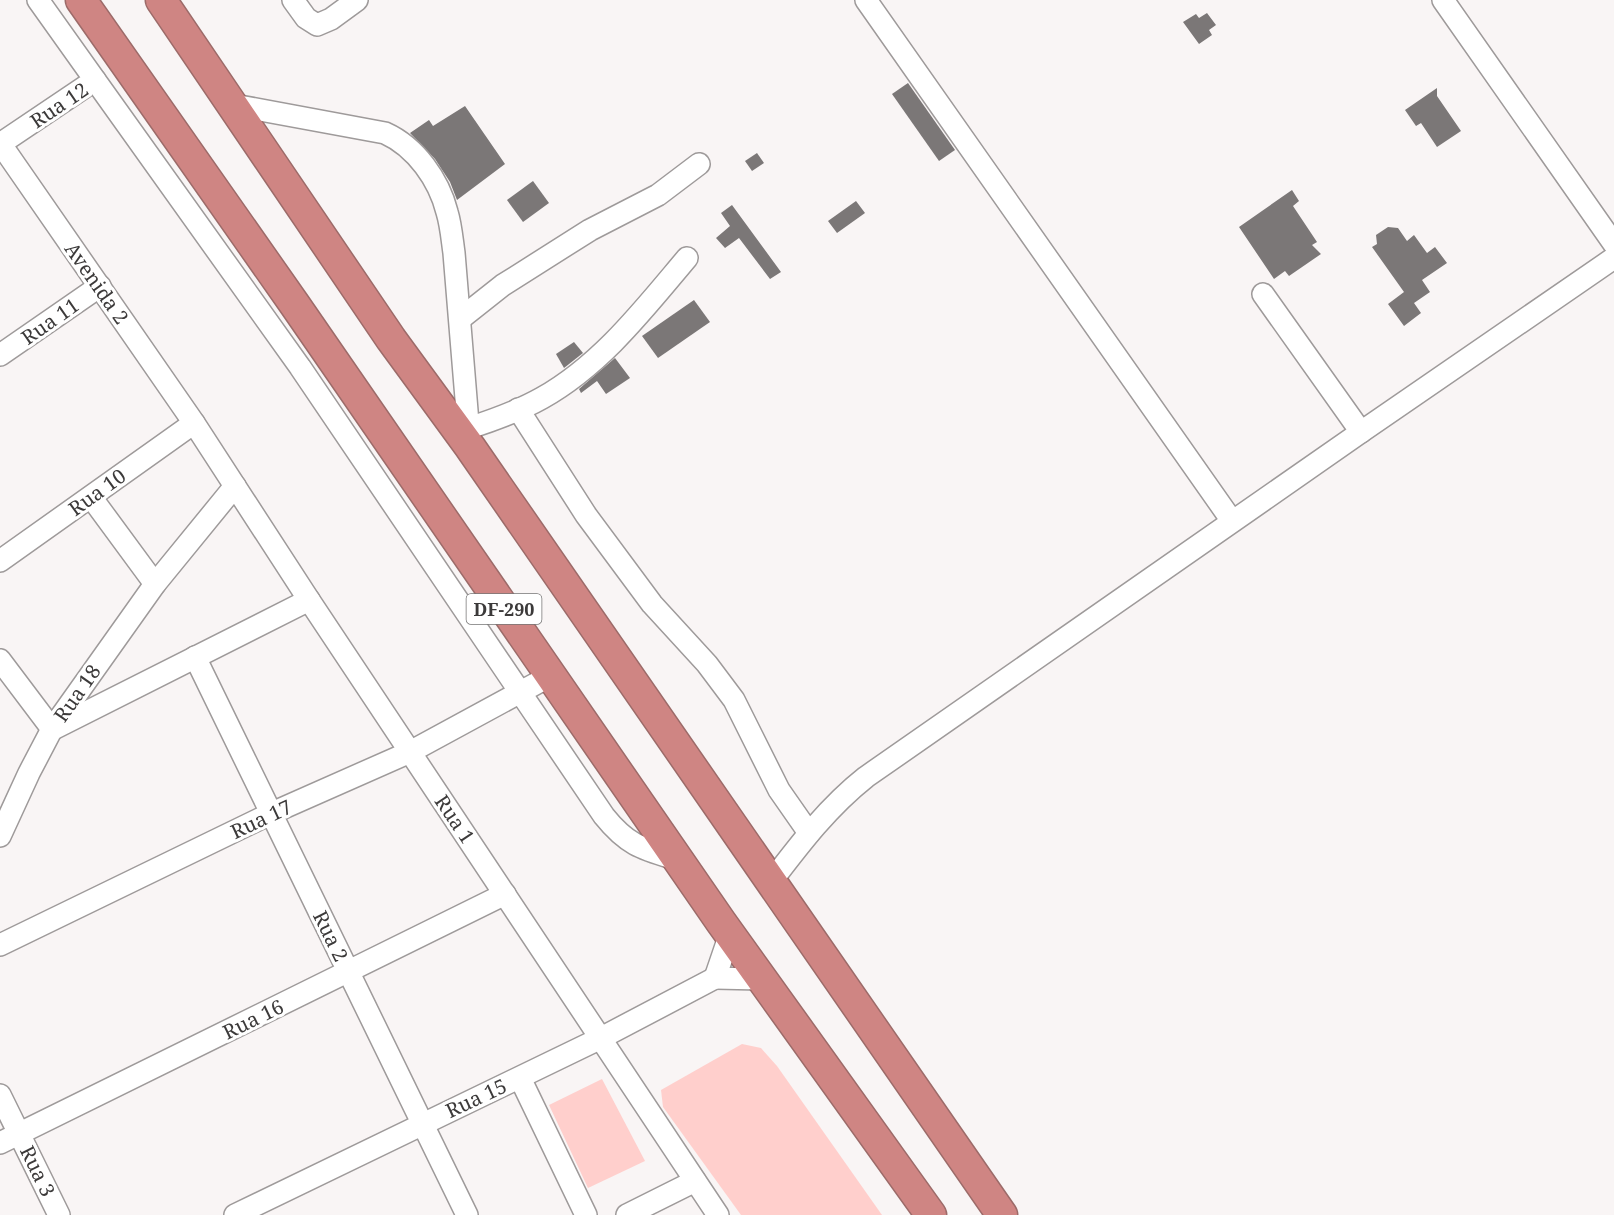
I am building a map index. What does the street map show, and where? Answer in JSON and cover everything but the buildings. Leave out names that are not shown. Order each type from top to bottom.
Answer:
[{"type":"highway","name":"DF-290","points":[[81,0],[761,979],[931,1215]]},
{"type":"highway","name":"DF-290","points":[[161,0],[391,339],[469,438],[771,882],[1002,1215]]},
{"type":"highway","points":[[940,1126],[956,1166],[991,1215]]},
{"type":"highway","points":[[898,1169],[910,1173],[923,1186],[943,1215]]},
{"type":"street","points":[[293,0],[306,18],[317,25],[331,19],[357,0]]},
{"type":"street","points":[[866,0],[1232,521]]},
{"type":"street","points":[[1443,0],[1614,244]]},
{"type":"street","name":"Rua 12","points":[[0,144],[95,80],[44,4]]},
{"type":"street","points":[[95,80],[300,367],[604,816],[625,840],[642,849],[679,860]]},
{"type":"street","points":[[234,105],[385,133],[397,138],[409,148],[428,171],[440,192],[447,211],[454,253],[469,438],[569,381],[605,351],[687,258]]},
{"type":"street","name":"Avenida 2","points":[[0,144],[194,423]]},
{"type":"street","points":[[460,319],[503,285],[591,230],[658,195],[699,164]]},
{"type":"street","points":[[771,882],[809,833],[846,793],[866,777],[1360,432],[1614,258]]},
{"type":"street","name":"Rua 11","points":[[0,355],[100,286]]},
{"type":"street","points":[[1263,294],[1360,432]]},
{"type":"street","points":[[518,410],[586,516],[645,595],[707,664],[734,700],[779,790],[809,833]]},
{"type":"street","name":"Rua 1","points":[[194,423],[718,1215]]},
{"type":"street","name":"Rua 10","points":[[0,561],[194,423]]},
{"type":"street","name":"Rua 18","points":[[52,729],[155,585],[235,486]]},
{"type":"street","points":[[91,497],[155,585]]},
{"type":"street","name":"Rua 18","points":[[52,729],[309,600]]},
{"type":"street","name":"Rua 2","points":[[195,657],[467,1215]]},
{"type":"street","points":[[0,660],[52,729],[0,836]]},
{"type":"street","name":"Rua 17","points":[[0,945],[272,813],[410,752],[550,676]]},
{"type":"street","name":"Rua 16","points":[[0,1143],[505,894]]},
{"type":"street","points":[[730,934],[715,978],[761,979]]},
{"type":"street","name":"Rua 15","points":[[236,1215],[601,1038],[715,978]]},
{"type":"street","points":[[520,1078],[586,1215]]},
{"type":"street","name":"Rua 3","points":[[0,1095],[59,1215]]},
{"type":"street","points":[[627,1215],[695,1180]]},
{"type":"shaded area","points":[[742,1044],[761,1048],[777,1066],[882,1215],[741,1215],[663,1107],[661,1090]]},
{"type":"shaded area","points":[[602,1079],[645,1161],[588,1188],[549,1105]]}]
